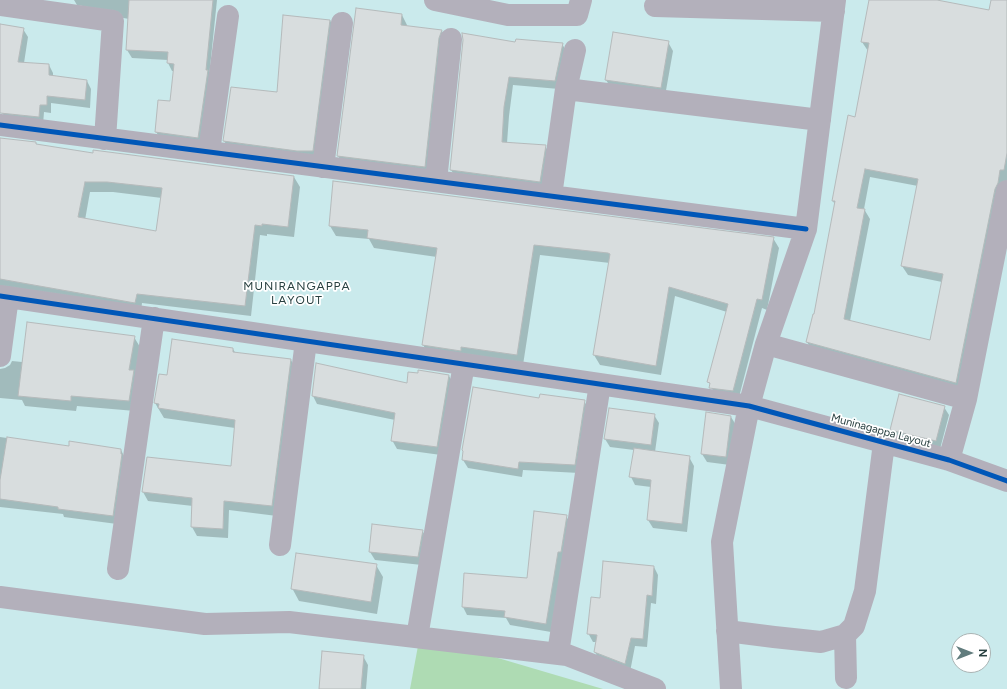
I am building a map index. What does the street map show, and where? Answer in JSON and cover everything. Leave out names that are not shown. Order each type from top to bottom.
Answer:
[{"type":"street","points":[[436,0],[508,16],[577,16],[581,0]]},
{"type":"street","points":[[0,5],[113,21],[105,139]]},
{"type":"street","points":[[655,6],[834,6],[806,229],[766,344],[749,406],[722,542],[731,689]]},
{"type":"street","points":[[209,152],[228,16]]},
{"type":"street","points":[[323,167],[342,23]]},
{"type":"street","points":[[436,181],[451,38]]},
{"type":"street","points":[[551,196],[566,90],[575,50]]},
{"type":"street","points":[[566,90],[820,120]]},
{"type":"street","points":[[0,125],[806,229]]},
{"type":"street","points":[[949,460],[966,399],[1007,191]]},
{"type":"street","points":[[0,356],[4,296]]},
{"type":"street","name":"Muninagappa Layout","points":[[4,296],[749,406],[949,460],[1007,481]]},
{"type":"street","points":[[118,569],[154,318]]},
{"type":"street","points":[[280,544],[306,341]]},
{"type":"street","points":[[766,344],[966,399]]},
{"type":"street","points":[[417,637],[464,364]]},
{"type":"street","points":[[558,653],[600,384]]},
{"type":"street","points":[[727,631],[821,642],[845,635],[854,626],[865,591],[884,443]]},
{"type":"street","points":[[0,597],[205,624],[289,622],[567,654],[655,689]]},
{"type":"street","points":[[845,635],[846,678]]},
{"type":"green space","points":[[420,635],[603,689],[410,689]]},
{"type":"building","points":[[129,0],[213,0],[206,70],[208,70],[198,138],[155,132],[158,100],[170,101],[174,64],[167,63],[168,52],[126,50]]},
{"type":"building","points":[[869,0],[937,0],[989,10],[991,0],[1007,0],[1007,153],[1004,170],[1000,170],[998,183],[995,189],[956,383],[806,342],[814,314],[835,201],[832,201],[848,115],[855,117],[869,43],[861,42]],"holes":[[[865,169],[918,179],[901,266],[943,274],[930,340],[844,319],[865,209],[857,208]]]},
{"type":"building","points":[[356,8],[402,14],[401,25],[442,30],[439,38],[425,167],[337,156]]},
{"type":"building","points":[[283,15],[330,20],[313,151],[297,151],[223,141],[231,87],[277,92]]},
{"type":"building","points":[[0,24],[24,28],[18,62],[49,64],[49,75],[87,80],[85,100],[47,96],[47,105],[40,105],[39,117],[0,113]]},
{"type":"building","points":[[613,32],[669,41],[661,88],[605,80]]},
{"type":"building","points":[[462,33],[515,42],[516,39],[563,43],[555,81],[509,77],[504,107],[502,142],[546,145],[540,182],[450,170],[463,40]]},
{"type":"building","points":[[0,138],[36,142],[36,144],[93,153],[93,150],[294,176],[288,227],[262,224],[262,226],[255,225],[245,306],[137,294],[135,303],[0,279]],"holes":[[[85,182],[107,182],[162,188],[156,231],[78,217]]]},
{"type":"building","points":[[333,181],[774,237],[762,300],[757,299],[733,391],[709,388],[710,383],[707,382],[728,304],[669,287],[656,366],[593,355],[610,254],[608,253],[534,245],[517,355],[461,347],[461,351],[422,345],[437,248],[367,238],[368,230],[329,226]]},
{"type":"building","points":[[27,322],[135,336],[129,370],[134,370],[129,401],[71,396],[71,401],[18,396]]},
{"type":"building","points":[[172,339],[233,348],[233,352],[291,359],[272,506],[224,501],[223,529],[191,527],[192,498],[142,492],[147,457],[231,466],[235,420],[158,408],[159,404],[154,403],[159,374],[167,375]]},
{"type":"building","points":[[316,363],[407,383],[408,372],[418,373],[418,370],[449,375],[437,447],[391,441],[395,413],[312,396]]},
{"type":"building","points":[[473,387],[539,398],[540,394],[585,400],[575,465],[519,462],[518,469],[462,460],[462,450]]},
{"type":"building","points":[[899,394],[945,406],[936,441],[890,430]]},
{"type":"building","points":[[609,408],[655,414],[651,445],[604,439]]},
{"type":"building","points":[[706,412],[731,416],[726,457],[701,454]]},
{"type":"building","points":[[7,437],[69,446],[69,441],[121,449],[122,454],[113,516],[58,509],[58,507],[0,499],[0,480]]},
{"type":"building","points":[[634,448],[690,456],[682,524],[647,520],[651,480],[629,477]]},
{"type":"building","points":[[534,511],[567,515],[561,552],[558,552],[546,624],[504,617],[505,611],[462,607],[464,573],[527,578]]},
{"type":"building","points":[[372,524],[423,530],[418,557],[369,552]]},
{"type":"building","points":[[296,553],[377,564],[371,602],[291,589]]},
{"type":"building","points":[[603,561],[654,566],[652,596],[647,595],[643,639],[631,638],[625,664],[594,652],[597,635],[587,634],[591,597],[600,598]]},
{"type":"building","points":[[322,651],[364,655],[361,689],[319,689]]},
{"type":"cycle path","points":[[0,125],[806,229]]},
{"type":"cycle path","points":[[0,296],[749,406],[949,460],[1007,481]]},
{"type":"district","name":"MUNIRANGAPPA LAYOUT","points":[[297,293]]}]
